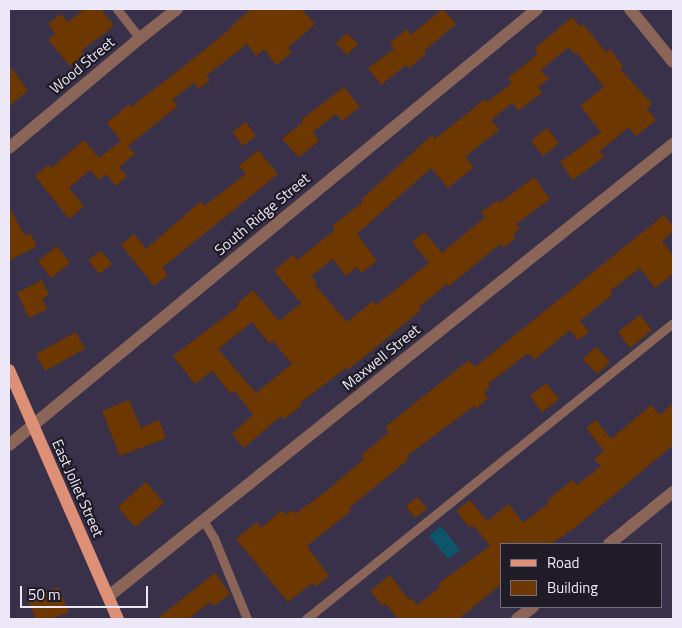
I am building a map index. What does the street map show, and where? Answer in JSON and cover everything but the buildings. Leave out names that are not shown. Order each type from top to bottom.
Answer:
[{"type":"main road","name":"East Joliet Street","points":[[9,370],[118,619]]},
{"type":"street","name":"Wood Street","points":[[9,148],[140,38],[178,9]]},
{"type":"street","name":"South Ridge Street","points":[[9,445],[537,9]]},
{"type":"street","points":[[630,9],[672,58]]},
{"type":"street","name":"Maxwell Street","points":[[109,596],[673,144]]},
{"type":"street","points":[[610,543],[673,492]]},
{"type":"street","points":[[517,619],[532,608]]},
{"type":"lane","points":[[117,9],[140,38]]},
{"type":"lane","points":[[306,619],[673,323]]},
{"type":"lane","points":[[203,520],[214,538],[247,619]]},
{"type":"water","points":[[441,526],[460,550],[448,559],[429,536]]}]
